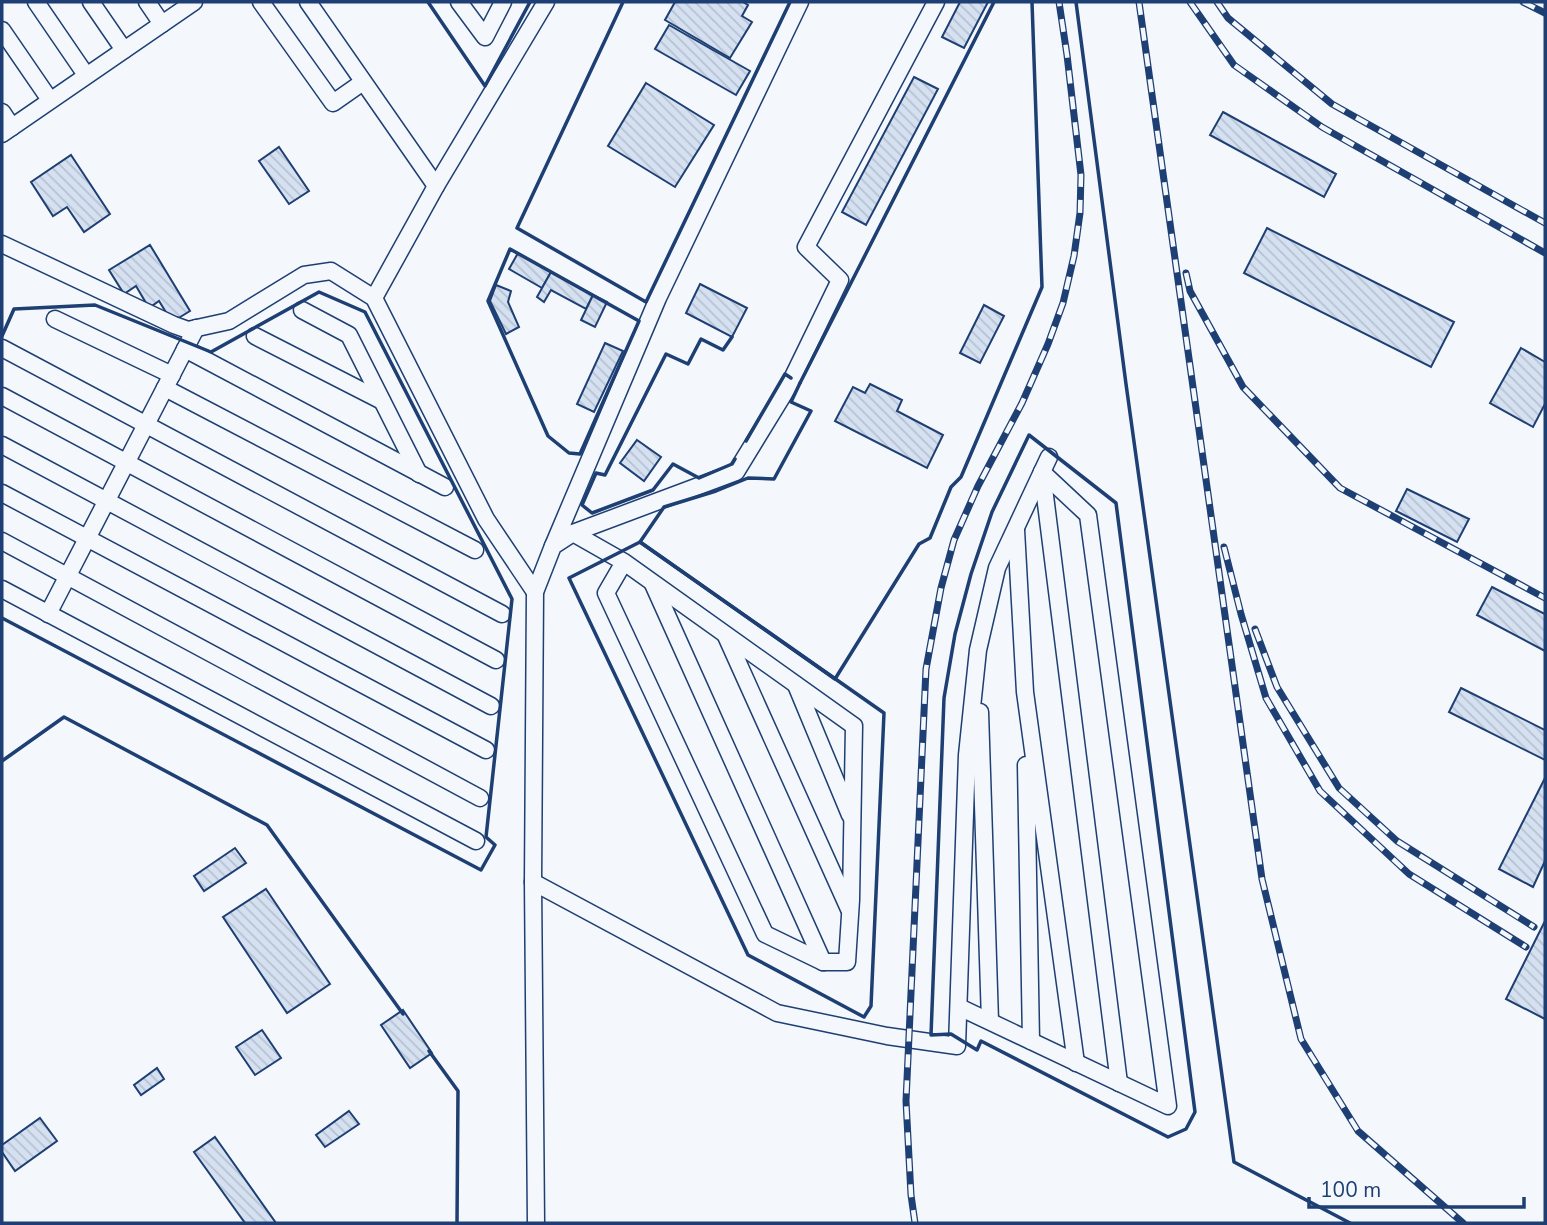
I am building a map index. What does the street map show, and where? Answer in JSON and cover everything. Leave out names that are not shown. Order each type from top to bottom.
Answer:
[{"type":"street","points":[[36,2],[86,75]]},
{"type":"street","points":[[91,2],[124,50]]},
{"type":"street","points":[[147,2],[162,24]]},
{"type":"street","points":[[2,112],[7,130],[194,2]]},
{"type":"street","points":[[261,2],[333,103],[363,82]]},
{"type":"street","points":[[308,2],[436,186]]},
{"type":"street","points":[[459,2],[485,37],[503,2]]},
{"type":"street","points":[[374,298],[436,186],[547,2]]},
{"type":"street","points":[[536,1223],[533,882],[535,592],[659,298],[800,2]]},
{"type":"street","points":[[553,547],[573,533],[736,472],[788,387],[840,280],[806,247],[936,2]]},
{"type":"street","points":[[2,30],[50,100]]},
{"type":"street","points":[[2,244],[188,330],[229,321],[304,275],[331,271],[374,298],[486,519],[535,592]]},
{"type":"street","points":[[302,310],[349,335],[419,474]]},
{"type":"street","points":[[55,319],[475,550]]},
{"type":"street","points":[[48,614],[196,328]]},
{"type":"street","points":[[255,337],[382,401]]},
{"type":"street","points":[[2,348],[502,614]]},
{"type":"street","points":[[185,349],[444,487]]},
{"type":"street","points":[[2,396],[496,660]]},
{"type":"street","points":[[2,445],[491,706]]},
{"type":"street","points":[[533,882],[777,1013],[887,1036],[957,1046],[967,755],[978,650],[997,568],[1049,457]]},
{"type":"street","points":[[958,1007],[1168,1106],[1088,515],[1042,472]]},
{"type":"street","points":[[1042,472],[1119,1083]]},
{"type":"street","points":[[2,493],[486,750]]},
{"type":"street","points":[[1016,528],[1025,692],[1031,1041]]},
{"type":"street","points":[[573,533],[624,562],[854,726],[847,962],[823,962],[765,934],[606,593],[624,562]]},
{"type":"street","points":[[2,541],[480,797]]},
{"type":"street","points":[[653,584],[823,962]]},
{"type":"street","points":[[2,589],[476,841]]},
{"type":"street","points":[[726,635],[850,911]]},
{"type":"street","points":[[978,650],[989,1021]]},
{"type":"street","points":[[796,685],[852,821]]},
{"type":"street","points":[[1025,692],[1076,1063]]},
{"type":"building","points":[[675,2],[743,2],[748,5],[742,16],[752,22],[730,58],[665,20]]},
{"type":"building","points":[[960,2],[988,2],[964,48],[942,37]]},
{"type":"building","points":[[669,25],[750,71],[736,95],[655,49]]},
{"type":"building","points":[[914,77],[938,89],[866,225],[842,212]]},
{"type":"building","points":[[646,83],[714,125],[675,187],[608,146]]},
{"type":"building","points":[[1223,112],[1336,174],[1324,197],[1210,135]]},
{"type":"building","points":[[279,147],[309,191],[289,204],[259,161]]},
{"type":"building","points":[[71,155],[110,214],[84,232],[67,207],[53,216],[31,182]]},
{"type":"building","points":[[1267,228],[1454,322],[1431,367],[1244,273]]},
{"type":"building","points":[[150,245],[190,311],[172,322],[159,301],[149,308],[136,286],[124,294],[109,270]]},
{"type":"building","points":[[518,253],[551,272],[542,288],[509,269]]},
{"type":"building","points":[[551,272],[593,295],[586,309],[551,290],[544,302],[537,297]]},
{"type":"building","points":[[700,284],[747,308],[732,337],[686,313]]},
{"type":"building","points":[[496,285],[511,291],[508,302],[519,327],[506,334],[490,301]]},
{"type":"building","points":[[593,295],[607,302],[595,327],[581,320]]},
{"type":"building","points":[[984,305],[1004,316],[980,363],[960,353]]},
{"type":"building","points":[[605,343],[623,351],[594,412],[577,404]]},
{"type":"building","points":[[1521,348],[1545,362],[1545,404],[1533,427],[1490,403]]},
{"type":"building","points":[[870,384],[902,400],[897,411],[943,435],[927,468],[835,421],[853,387],[865,393]]},
{"type":"building","points":[[637,440],[661,457],[644,481],[620,463]]},
{"type":"building","points":[[1407,489],[1469,519],[1457,542],[1396,511]]},
{"type":"building","points":[[1492,587],[1545,614],[1545,651],[1477,615]]},
{"type":"building","points":[[1461,688],[1545,730],[1545,760],[1449,712]]},
{"type":"building","points":[[1545,778],[1545,861],[1533,887],[1499,869]]},
{"type":"building","points":[[235,848],[246,863],[204,891],[194,876]]},
{"type":"building","points":[[266,889],[330,984],[287,1013],[223,917]]},
{"type":"building","points":[[1545,921],[1545,1019],[1506,999]]},
{"type":"building","points":[[403,1010],[432,1053],[410,1068],[381,1025]]},
{"type":"building","points":[[262,1030],[281,1058],[255,1075],[236,1047]]},
{"type":"building","points":[[157,1068],[164,1079],[141,1095],[134,1085]]},
{"type":"building","points":[[349,1111],[359,1124],[325,1147],[316,1135]]},
{"type":"building","points":[[40,1118],[57,1141],[15,1171],[2,1152],[2,1145]]},
{"type":"building","points":[[215,1137],[276,1223],[245,1223],[194,1152]]},
{"type":"railway","points":[[915,1223],[906,1101],[926,669],[941,588],[954,540],[1048,344],[1063,303],[1074,256],[1080,213],[1081,175],[1059,2]]},
{"type":"railway","points":[[1139,2],[1262,879],[1301,1039],[1358,1131],[1463,1223]]},
{"type":"railway","points":[[1190,2],[1234,65],[1322,127],[1545,253]]},
{"type":"railway","points":[[1217,2],[1228,18],[1332,104],[1545,223]]},
{"type":"railway","points":[[1523,2],[1545,13]]},
{"type":"railway","points":[[1186,273],[1190,291],[1243,387],[1340,488],[1545,598]]},
{"type":"railway","points":[[1224,547],[1266,698],[1320,791],[1409,874],[1526,947]]},
{"type":"railway","points":[[1255,629],[1277,687],[1339,788],[1397,841],[1534,927]]},
{"type":"wall","points":[[428,2],[485,86],[530,2]]},
{"type":"wall","points":[[623,2],[517,228],[646,302],[790,2]]},
{"type":"wall","points":[[800,383],[994,2]]},
{"type":"wall","points":[[800,383],[791,402],[811,411],[774,479],[748,478],[664,507],[640,542],[835,679],[919,544],[930,538],[951,487],[961,477],[1042,287],[1032,2]]},
{"type":"wall","points":[[1076,2],[1234,1162],[1350,1223]]},
{"type":"wall","points":[[510,249],[639,321],[580,454],[569,453],[548,436],[488,301],[510,249]]},
{"type":"wall","points":[[2,336],[14,309],[95,305],[211,352],[319,292],[365,312],[512,599],[486,837],[495,845],[481,870],[2,618]]},
{"type":"wall","points":[[732,337],[723,350],[701,339],[688,364],[666,354],[605,475],[596,473],[582,505],[592,513],[653,490],[673,464],[699,478],[732,464],[735,459]]},
{"type":"wall","points":[[746,441],[785,374],[791,378]]},
{"type":"wall","points":[[1029,435],[1116,503],[1195,1112],[1186,1129],[1168,1137],[981,1041],[977,1050],[951,1034],[931,1035],[944,698],[955,634],[971,574],[992,512],[1029,435]]},
{"type":"wall","points":[[640,542],[884,713],[871,1006],[864,1017],[748,955],[569,578],[640,542]]},
{"type":"wall","points":[[2,761],[64,717],[267,825],[403,1014]]},
{"type":"wall","points":[[429,1051],[458,1091],[457,1223]]}]
